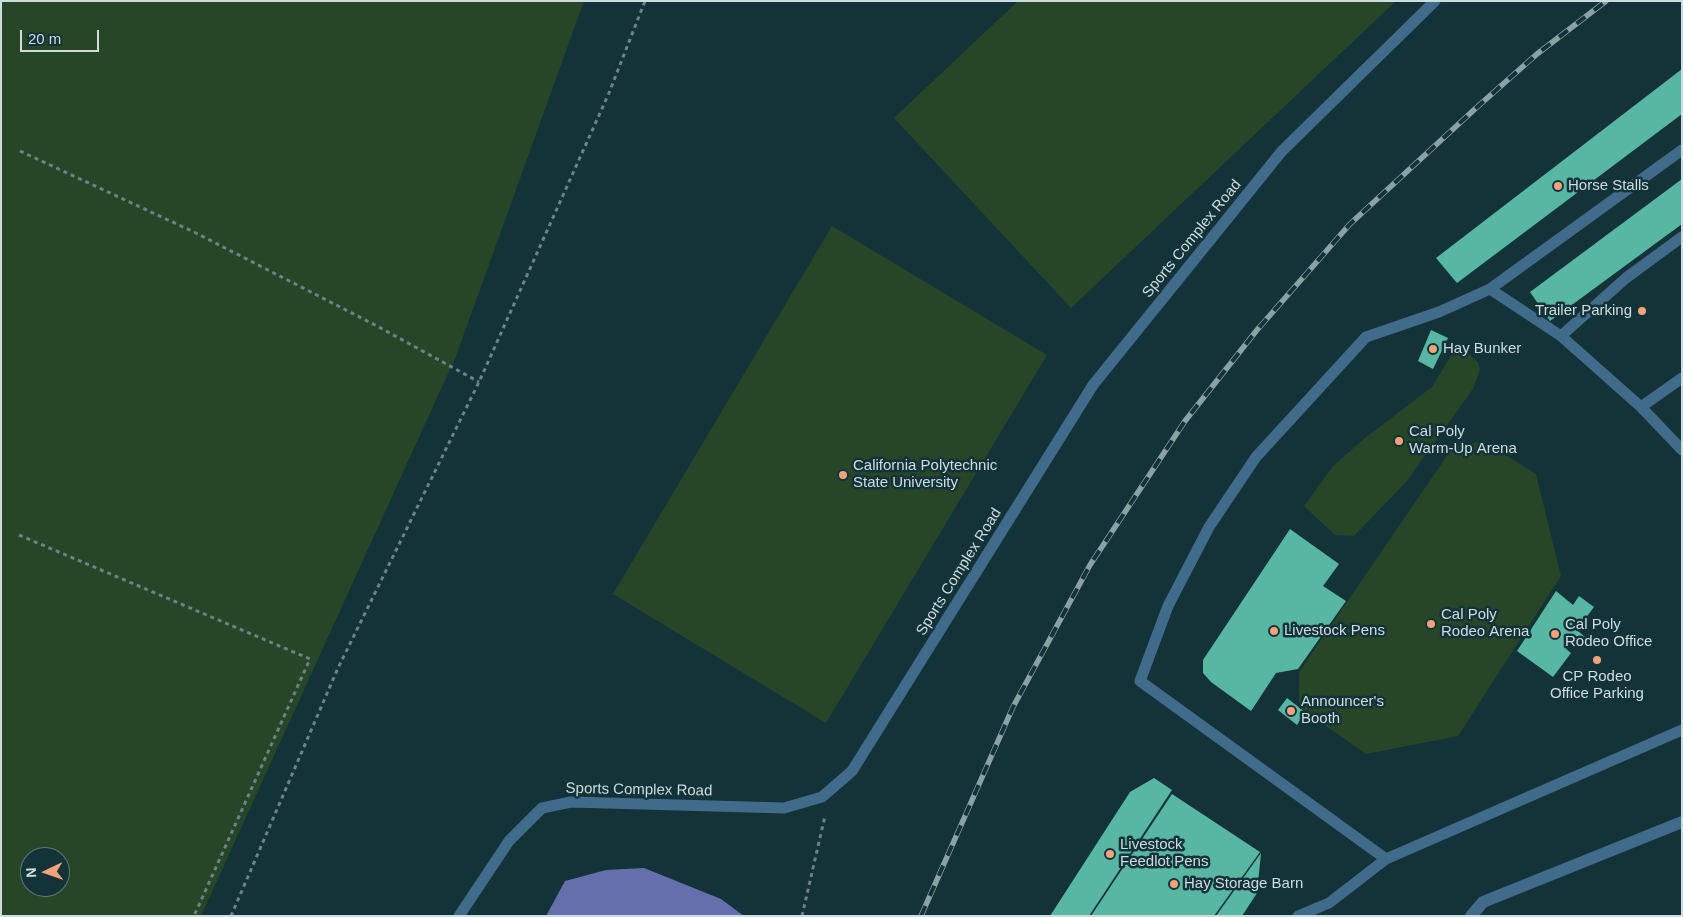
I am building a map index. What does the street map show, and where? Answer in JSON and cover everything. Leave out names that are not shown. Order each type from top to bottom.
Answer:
[{"type":"street","points":[[1471,916],[1483,902],[1682,822]]},
{"type":"lane","name":"Sports Complex Road","points":[[459,916],[509,841],[542,808],[571,802],[784,808],[822,797],[852,771],[1093,385],[1282,150],[1434,1]]},
{"type":"lane","points":[[1386,859],[1140,681],[1168,606],[1210,527],[1256,457],[1366,337],[1439,312],[1490,289],[1682,150]]},
{"type":"lane","points":[[1561,336],[1626,278],[1682,236]]},
{"type":"lane","points":[[1490,289],[1561,336],[1641,407],[1682,450]]},
{"type":"lane","points":[[1641,407],[1682,378]]},
{"type":"lane","points":[[1298,916],[1329,903],[1386,859],[1682,730]]},
{"type":"lane","points":[[1324,916],[1329,903]]},
{"type":"path","points":[[232,916],[338,668],[479,382],[609,93],[645,1]]},
{"type":"path","points":[[20,151],[196,233],[377,326],[479,382]]},
{"type":"path","points":[[19,535],[310,659],[194,916]]},
{"type":"path","points":[[802,916],[827,809],[822,797]]},
{"type":"green space","points":[[1,1],[584,1],[456,356],[201,916],[1,916]]},
{"type":"green space","points":[[1018,1],[1396,1],[1071,308],[894,118]]},
{"type":"green space","points":[[832,226],[1047,355],[826,723],[613,594]]},
{"type":"green space","name":"Cal Poly Warm-Up Arena","points":[[1460,347],[1478,362],[1480,370],[1473,389],[1406,482],[1354,536],[1335,535],[1304,506],[1333,466],[1365,438],[1432,387],[1455,349]]},
{"type":"green space","name":"Cal Poly Rodeo Arena","points":[[1483,441],[1536,474],[1561,576],[1458,736],[1366,754],[1299,707],[1299,672],[1453,447]]},
{"type":"water","points":[[644,868],[721,899],[744,916],[546,916],[565,881],[606,870]]},
{"type":"building","name":"Horse Stalls","points":[[1682,69],[1682,114],[1457,283],[1436,258]]},
{"type":"building","name":"Horse Stalls","points":[[1682,179],[1682,224],[1550,321],[1530,292]]},
{"type":"building","name":"Hay Bunker","points":[[1431,330],[1448,338],[1433,369],[1418,361]]},
{"type":"building","name":"Livestock Pens","points":[[1290,529],[1339,564],[1323,586],[1346,601],[1298,669],[1276,673],[1251,711],[1211,682],[1203,673],[1203,660]]},
{"type":"building","name":"Cal Poly Rodeo Office","points":[[1556,591],[1573,605],[1579,596],[1594,607],[1577,630],[1586,638],[1581,646],[1572,639],[1566,649],[1571,653],[1553,677],[1517,651]]},
{"type":"building","name":"Announcer's Booth","points":[[1287,698],[1305,712],[1297,725],[1278,710]]},
{"type":"building","name":"Livestock Feedlot Pens","points":[[1154,778],[1172,790],[1089,916],[1050,916],[1130,792]]},
{"type":"building","name":"Hay Storage Barn","points":[[1172,794],[1260,852],[1214,916],[1091,916]]},
{"type":"building","name":"Livestock Feedlot Pens","points":[[1261,853],[1257,893],[1242,916],[1216,916]]},
{"type":"railway","points":[[921,916],[1013,707],[1090,565],[1185,421],[1257,330],[1350,224],[1537,54],[1606,1]]},
{"type":"place","name":"Horse Stalls","points":[[1558,186]]},
{"type":"place","name":"Trailer Parking","points":[[1642,311]]},
{"type":"place","name":"Hay Bunker","points":[[1433,349]]},
{"type":"place","name":"Cal Poly Warm-Up Arena","points":[[1399,441]]},
{"type":"place","name":"California Polytechnic State University","points":[[843,475]]},
{"type":"place","name":"Cal Poly Rodeo Arena","points":[[1431,624]]},
{"type":"place","name":"Livestock Pens","points":[[1274,631]]},
{"type":"place","name":"Cal Poly Rodeo Office","points":[[1555,634]]},
{"type":"place","name":"CP Rodeo Office Parking","points":[[1597,660]]},
{"type":"place","name":"Announcer's Booth","points":[[1291,711]]},
{"type":"place","name":"Livestock Feedlot Pens","points":[[1110,854]]},
{"type":"place","name":"Hay Storage Barn","points":[[1174,884]]}]
